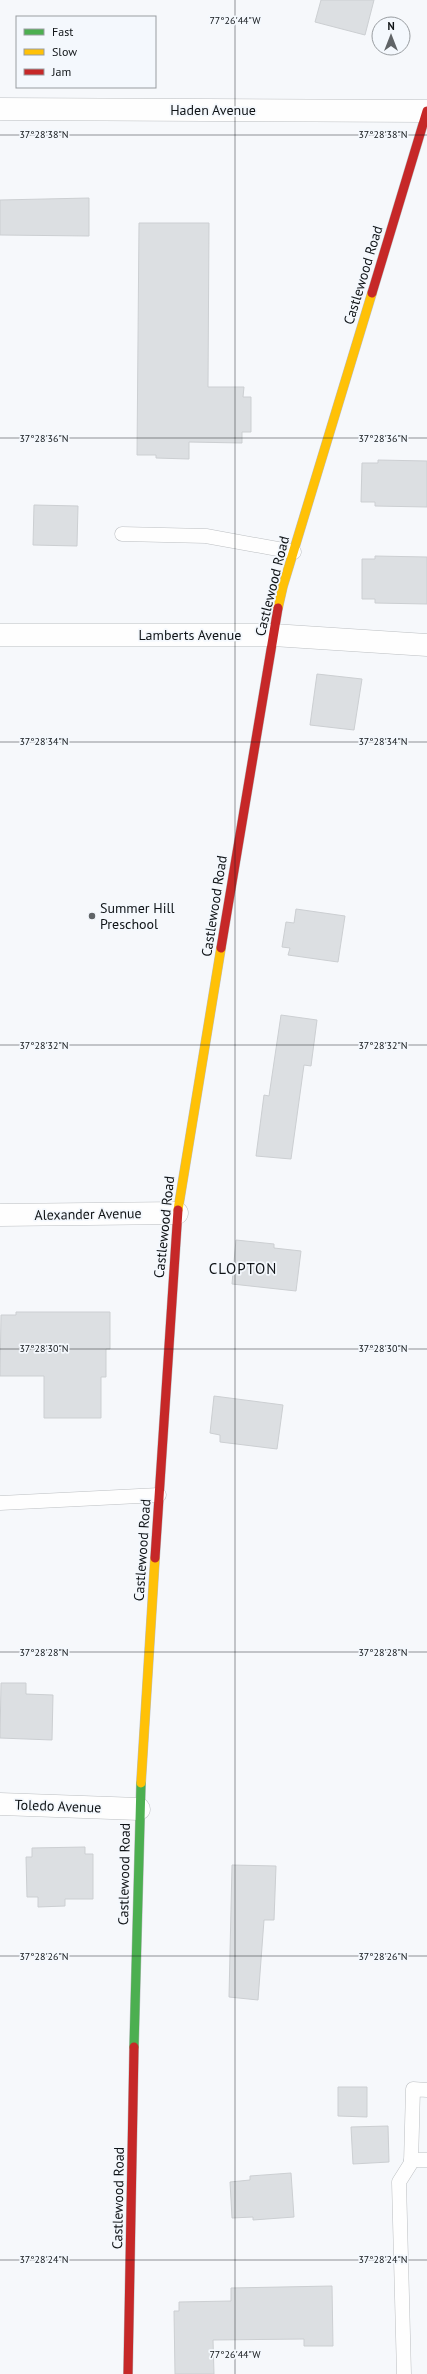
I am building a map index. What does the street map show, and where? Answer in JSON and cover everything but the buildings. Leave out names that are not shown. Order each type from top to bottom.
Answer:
[{"type":"street","name":"Haden Avenue","points":[[0,109],[427,111]]},
{"type":"street","name":"Castlewood Road","points":[[128,2374],[139,1809],[177,1214],[273,635],[283,586],[427,111]]},
{"type":"street","name":"Lamberts Avenue","points":[[0,635],[273,635],[427,644]]},
{"type":"street","name":"Alexander Avenue","points":[[0,1215],[177,1214]]},
{"type":"street","name":"Toledo Avenue","points":[[0,1804],[139,1809]]},
{"type":"lane","points":[[122,534],[206,536],[294,552]]},
{"type":"lane","points":[[0,1503],[159,1495]]},
{"type":"lane","points":[[404,2374],[399,2182],[411,2160],[413,2089],[427,2090]]},
{"type":"lane","points":[[411,2160],[427,2160]]},
{"type":"traffic: fast","points":[[134,2047],[141,1783]]},
{"type":"traffic: slow","points":[[278,608],[283,586],[372,293]]},
{"type":"traffic: slow","points":[[178,1210],[221,948]]},
{"type":"traffic: slow","points":[[141,1783],[155,1558]]},
{"type":"traffic: jam","points":[[372,293],[427,111]]},
{"type":"traffic: jam","points":[[221,948],[278,608]]},
{"type":"traffic: jam","points":[[155,1558],[178,1210]]},
{"type":"traffic: jam","points":[[128,2374],[134,2047]]},
{"type":"place","name":"Summer Hill Preschool","points":[[92,916]]},
{"type":"district","name":"CLOPTON","points":[[243,1268]]}]
